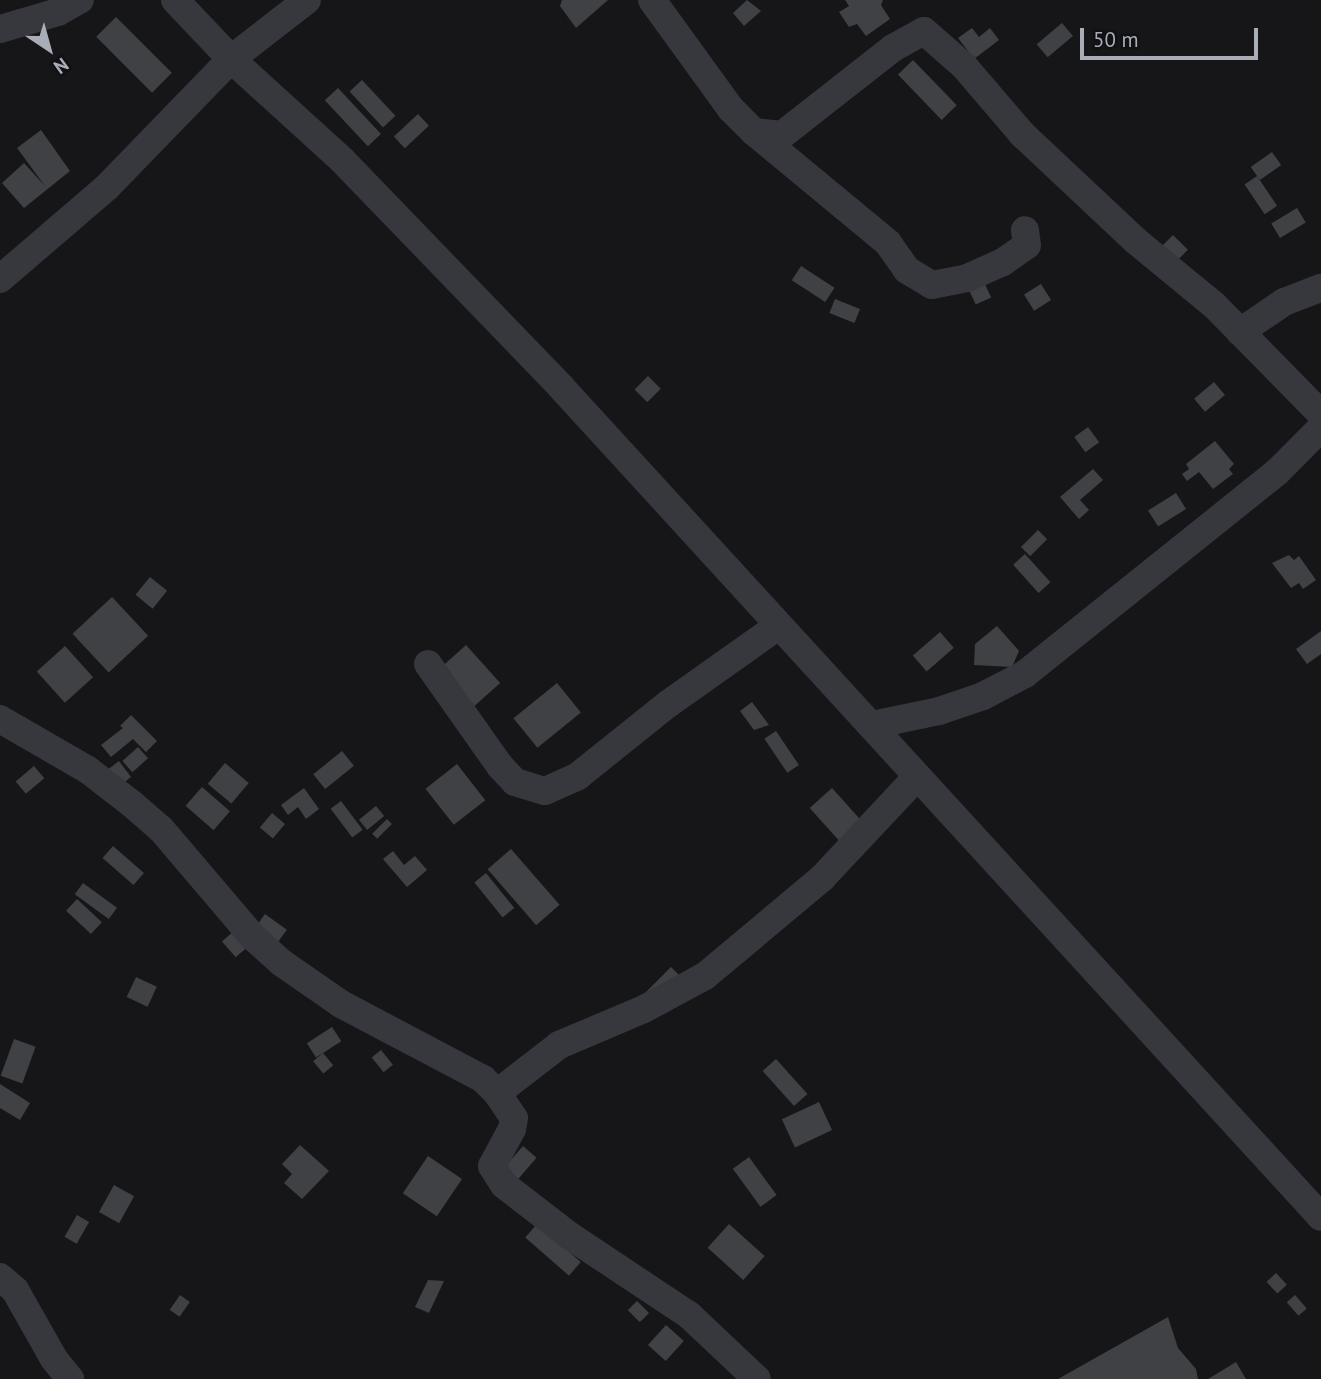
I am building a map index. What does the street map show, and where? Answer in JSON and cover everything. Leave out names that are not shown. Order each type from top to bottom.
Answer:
[{"type":"street","points":[[0,29],[58,12],[80,0]]},
{"type":"street","points":[[174,0],[231,60],[342,160],[642,474],[778,626],[872,725],[916,778],[1321,1216]]},
{"type":"street","points":[[0,279],[107,187],[231,60],[307,0]]},
{"type":"street","points":[[652,0],[731,109],[754,132],[888,243],[907,270],[932,285],[967,278],[1003,262],[1027,245],[1024,230]]},
{"type":"street","points":[[754,132],[782,135],[893,48],[924,32],[964,66],[1022,134],[1136,241],[1214,305],[1321,414]]},
{"type":"street","points":[[1240,332],[1284,302],[1321,288]]},
{"type":"street","points":[[872,725],[939,711],[982,696],[1025,674],[1277,472],[1321,428]]},
{"type":"street","points":[[428,664],[500,766],[515,782],[545,791],[578,776],[678,697],[778,626]]},
{"type":"street","points":[[0,719],[88,770],[132,804],[160,830],[253,937],[282,963],[341,1004],[474,1074],[497,1093],[514,1118],[512,1129],[492,1166],[504,1185],[570,1236],[689,1315],[757,1379]]},
{"type":"street","points":[[497,1093],[559,1045],[644,1009],[705,976],[822,878],[916,778]]},
{"type":"street","points":[[0,1277],[15,1290],[54,1359],[69,1379]]},
{"type":"building","points":[[562,0],[608,0],[576,28],[560,6]]},
{"type":"building","points":[[747,0],[761,11],[744,26],[733,13]]},
{"type":"building","points":[[845,0],[883,0],[881,5],[890,19],[866,36],[857,24],[849,27],[839,12],[849,6]]},
{"type":"building","points":[[116,17],[172,73],[152,93],[96,37]]},
{"type":"building","points":[[1062,23],[1073,36],[1048,57],[1037,44]]},
{"type":"building","points":[[972,28],[979,37],[990,28],[999,40],[974,59],[958,38]]},
{"type":"building","points":[[913,60],[957,105],[942,120],[898,75]]},
{"type":"building","points":[[362,80],[395,116],[383,127],[350,92]]},
{"type":"building","points":[[338,88],[381,134],[368,146],[325,100]]},
{"type":"building","points":[[418,114],[429,126],[405,148],[394,137]]},
{"type":"building","points":[[41,130],[70,171],[24,208],[2,183],[24,163],[45,186],[17,148]]},
{"type":"building","points":[[1272,152],[1281,165],[1260,180],[1251,167]]},
{"type":"building","points":[[1257,176],[1277,206],[1265,214],[1245,184]]},
{"type":"building","points":[[1297,208],[1306,223],[1280,238],[1271,223]]},
{"type":"building","points":[[1173,235],[1188,250],[1172,265],[1157,251]]},
{"type":"building","points":[[801,266],[835,288],[825,302],[792,280]]},
{"type":"building","points":[[984,282],[991,297],[976,305],[969,289]]},
{"type":"building","points":[[1041,284],[1051,300],[1034,311],[1024,295]]},
{"type":"building","points":[[835,299],[860,309],[854,323],[829,313]]},
{"type":"building","points":[[648,376],[661,389],[647,402],[635,389]]},
{"type":"building","points":[[1214,382],[1225,395],[1205,412],[1194,399]]},
{"type":"building","points":[[1088,427],[1099,442],[1085,452],[1074,437]]},
{"type":"building","points":[[1215,441],[1234,464],[1229,469],[1233,474],[1213,489],[1199,472],[1187,481],[1182,474],[1189,469],[1186,464]]},
{"type":"building","points":[[1093,469],[1103,480],[1080,500],[1089,510],[1079,519],[1060,497]]},
{"type":"building","points":[[1176,493],[1186,509],[1158,527],[1148,510]]},
{"type":"building","points":[[1038,530],[1047,539],[1030,556],[1021,547]]},
{"type":"building","points":[[1025,554],[1050,582],[1039,593],[1013,565]]},
{"type":"building","points":[[1289,555],[1294,560],[1299,556],[1316,580],[1303,589],[1299,583],[1291,588],[1272,563]]},
{"type":"building","points":[[150,577],[167,591],[153,609],[136,595]]},
{"type":"building","points":[[112,597],[148,636],[109,673],[73,634]]},
{"type":"building","points":[[997,626],[1019,651],[1012,667],[974,665],[975,644]]},
{"type":"building","points":[[1321,631],[1321,654],[1307,664],[1296,649]]},
{"type":"building","points":[[940,632],[954,648],[927,671],[913,656]]},
{"type":"building","points":[[466,645],[500,683],[472,708],[438,670]]},
{"type":"building","points":[[65,646],[93,677],[65,703],[37,671]]},
{"type":"building","points":[[557,683],[581,713],[537,748],[513,718]]},
{"type":"building","points":[[752,702],[769,725],[754,730],[740,711]]},
{"type":"building","points":[[131,715],[157,741],[146,752],[133,739],[111,757],[101,745],[123,728],[120,726]]},
{"type":"building","points":[[776,731],[799,765],[787,773],[764,739]]},
{"type":"building","points":[[138,747],[148,758],[132,772],[122,761]]},
{"type":"building","points":[[342,751],[354,766],[325,789],[313,774]]},
{"type":"building","points":[[119,761],[131,777],[120,785],[108,769]]},
{"type":"building","points":[[225,763],[249,783],[231,804],[208,784]]},
{"type":"building","points":[[457,764],[485,800],[454,825],[425,789]]},
{"type":"building","points":[[34,766],[44,778],[26,794],[16,781]]},
{"type":"building","points":[[202,787],[230,811],[214,830],[186,806]]},
{"type":"building","points":[[304,788],[319,809],[306,819],[298,807],[288,815],[281,805]]},
{"type":"building","points":[[832,788],[866,826],[844,846],[810,808]]},
{"type":"building","points":[[341,801],[363,830],[352,838],[331,809]]},
{"type":"building","points":[[376,806],[384,816],[367,830],[359,820]]},
{"type":"building","points":[[272,813],[285,824],[273,838],[260,828]]},
{"type":"building","points":[[387,819],[392,824],[377,839],[372,834]]},
{"type":"building","points":[[113,846],[144,873],[133,885],[103,858]]},
{"type":"building","points":[[511,849],[560,905],[536,925],[488,869]]},
{"type":"building","points":[[393,851],[404,865],[415,856],[427,870],[407,887],[383,859]]},
{"type":"building","points":[[486,873],[514,908],[503,917],[474,882]]},
{"type":"building","points":[[83,883],[117,908],[109,919],[75,894]]},
{"type":"building","points":[[77,899],[102,922],[91,934],[66,911]]},
{"type":"building","points":[[265,914],[287,930],[271,952],[249,936]]},
{"type":"building","points":[[234,931],[248,947],[236,957],[222,941]]},
{"type":"building","points":[[671,967],[687,983],[639,999]]},
{"type":"building","points":[[136,977],[157,987],[148,1007],[127,997]]},
{"type":"building","points":[[332,1027],[341,1041],[316,1058],[307,1043]]},
{"type":"building","points":[[14,1039],[36,1047],[22,1084],[1,1076]]},
{"type":"building","points":[[381,1050],[393,1065],[384,1072],[372,1058]]},
{"type":"building","points":[[323,1053],[333,1065],[323,1074],[313,1061]]},
{"type":"building","points":[[776,1059],[807,1094],[794,1106],[763,1071]]},
{"type":"building","points":[[0,1084],[30,1103],[20,1120],[0,1108]]},
{"type":"building","points":[[819,1102],[832,1130],[795,1147],[782,1119]]},
{"type":"building","points":[[300,1145],[329,1171],[302,1199],[284,1183],[292,1174],[282,1164]]},
{"type":"building","points":[[523,1146],[537,1158],[515,1183],[501,1171]]},
{"type":"building","points":[[428,1156],[462,1179],[437,1216],[403,1193]]},
{"type":"building","points":[[749,1157],[777,1195],[760,1207],[733,1169]]},
{"type":"building","points":[[114,1185],[134,1196],[119,1223],[99,1212]]},
{"type":"building","points":[[77,1215],[89,1222],[77,1244],[64,1237]]},
{"type":"building","points":[[537,1224],[581,1262],[569,1276],[525,1238]]},
{"type":"building","points":[[729,1224],[765,1256],[743,1280],[708,1248]]},
{"type":"building","points":[[1276,1273],[1287,1285],[1277,1294],[1266,1282]]},
{"type":"building","points":[[428,1280],[444,1281],[429,1313],[415,1307]]},
{"type":"building","points":[[180,1295],[190,1302],[180,1317],[170,1310]]},
{"type":"building","points":[[1295,1295],[1307,1309],[1299,1316],[1287,1302]]},
{"type":"building","points":[[637,1301],[649,1313],[640,1322],[628,1310]]},
{"type":"building","points":[[1168,1317],[1178,1348],[1196,1369],[1198,1379],[1058,1379]]},
{"type":"building","points":[[666,1325],[684,1341],[666,1361],[648,1345]]},
{"type":"building","points":[[1236,1362],[1246,1379],[1208,1379]]}]
